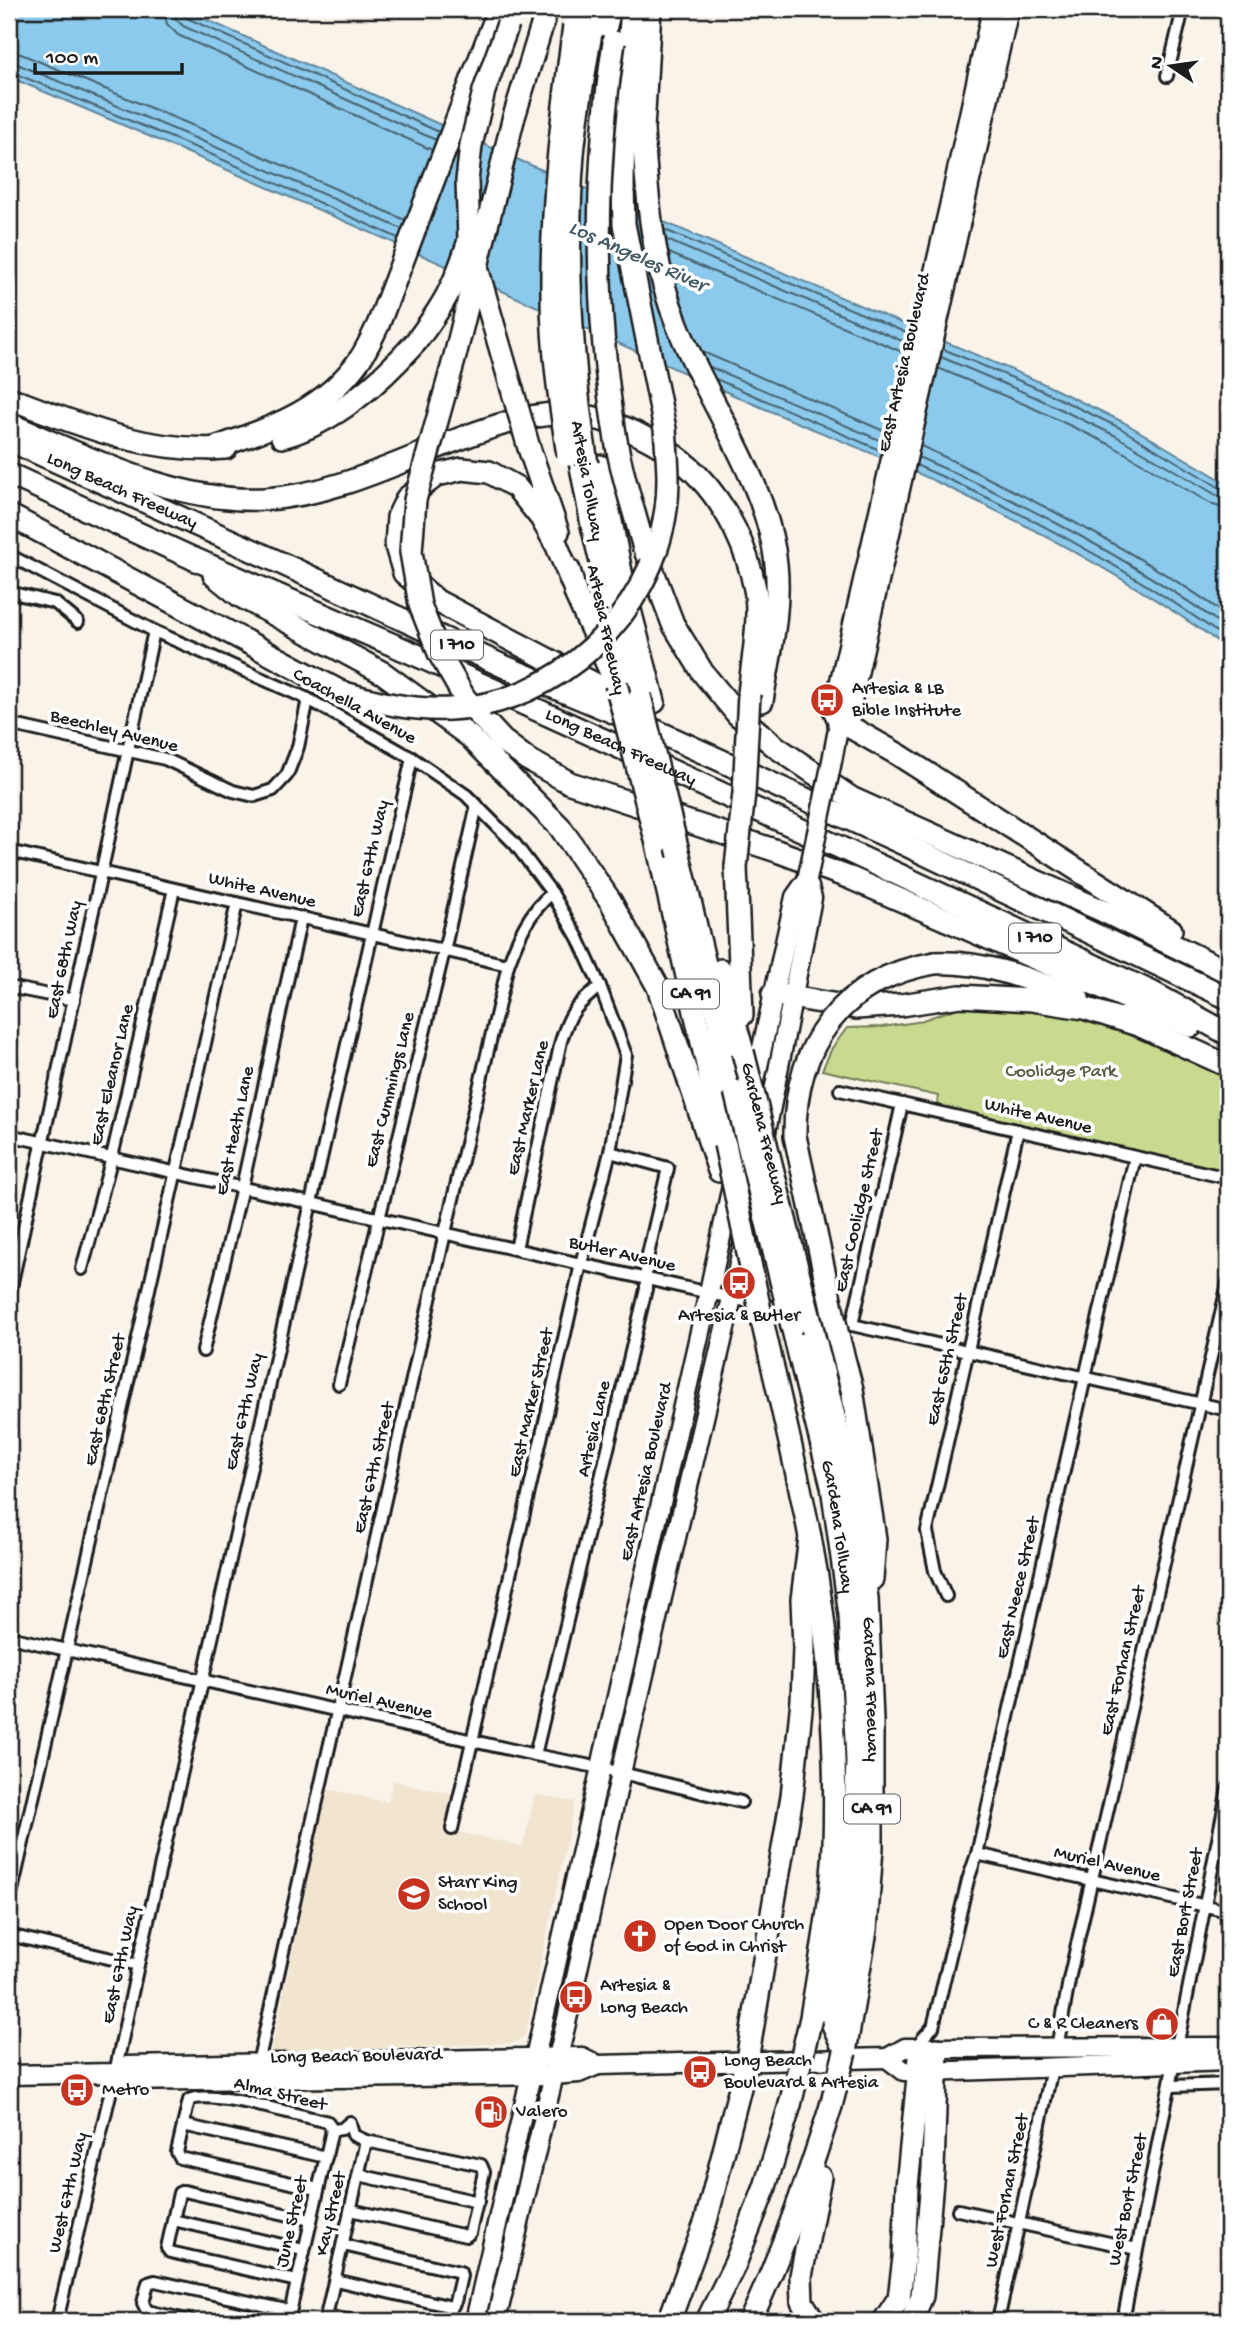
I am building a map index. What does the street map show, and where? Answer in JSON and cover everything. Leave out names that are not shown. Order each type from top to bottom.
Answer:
[{"type":"highway","points":[[212,449],[291,419],[315,405],[337,387],[360,359],[378,326],[499,9]]},
{"type":"highway","points":[[513,9],[477,117],[467,181],[469,240],[529,448],[552,510],[572,583]]},
{"type":"highway","points":[[589,9],[643,131],[652,227],[663,288],[677,327],[747,472],[771,531],[776,565],[775,625],[755,698]]},
{"type":"highway","points":[[597,9],[608,77],[602,156],[600,252],[603,337],[617,442],[645,549],[673,624],[703,673],[737,714],[776,747],[851,798],[1228,970]]},
{"type":"highway","name":"Artesia Freeway","points":[[610,9],[602,35],[559,132],[553,214],[552,299],[558,388],[624,587],[636,694],[674,852],[743,1052]]},
{"type":"highway","points":[[602,35],[619,9]]},
{"type":"highway","points":[[602,35],[632,9]]},
{"type":"highway","points":[[602,35],[650,9]]},
{"type":"highway","points":[[9,398],[128,440],[195,450],[248,446],[287,436],[323,419],[361,396],[384,377],[415,342],[440,311],[457,280],[513,120],[546,10]]},
{"type":"highway","points":[[9,515],[341,691],[379,703],[417,709],[451,709],[485,704],[517,694],[550,678],[582,657],[611,629],[629,606],[648,572],[666,509],[668,467],[665,429],[624,224],[624,106],[602,35]]},
{"type":"highway","name":"Artesia Freeway","points":[[602,35],[583,218],[583,305],[589,387],[584,462],[674,852],[744,1241]]},
{"type":"highway","points":[[513,120],[454,360],[415,500],[411,552],[420,606],[439,653],[464,697],[503,741],[527,759],[570,783],[777,851],[850,878],[1152,1011],[1228,1041]]},
{"type":"highway","points":[[639,305],[637,195],[643,131]]},
{"type":"highway","points":[[9,424],[72,451],[180,491],[226,498],[265,499],[314,492],[355,480],[507,422],[545,415],[579,415],[612,424],[645,438],[682,461],[699,477],[736,529],[756,591],[755,698],[736,867],[743,1052]]},
{"type":"highway","name":"Long Beach Freeway","points":[[9,440],[503,666],[630,719],[906,845],[1228,998]]},
{"type":"highway","points":[[636,694],[572,583],[557,546],[541,518],[516,487],[489,471],[462,469],[437,475],[407,498],[398,517],[396,546],[404,573],[437,601],[764,774],[886,830],[906,845]]},
{"type":"highway","name":"Long Beach Freeway","points":[[9,474],[816,836],[1151,992],[1228,1034]]},
{"type":"highway","points":[[192,558],[240,596],[383,673],[404,688],[469,736],[560,827],[611,902],[658,987],[744,1241]]},
{"type":"highway","points":[[839,724],[850,727],[899,755],[1228,970]]},
{"type":"highway","name":"Gardena Tollway","points":[[674,852],[734,1100],[796,1327],[832,1486],[850,1615],[857,1761],[854,1846],[845,1936],[831,2019]]},
{"type":"highway","points":[[867,1598],[873,1575],[875,1539],[845,1330],[795,1136],[794,1108],[798,1085],[806,1063],[832,1017],[859,993],[890,974],[935,963],[961,962],[1006,971],[1086,1001],[1228,1066]]},
{"type":"highway","points":[[783,996],[856,1008],[901,1006],[960,996],[1032,1000],[1084,1008],[1135,1024]]},
{"type":"highway","name":"Gardena Freeway","points":[[707,2321],[735,2263],[765,2187],[790,2105],[831,2019],[866,1930],[873,1847],[867,1598],[846,1465],[796,1327],[743,1052]]},
{"type":"highway","name":"Gardena Freeway","points":[[744,1241],[810,1537],[820,1598],[831,1705],[833,1859],[825,1928],[831,2019]]},
{"type":"highway","name":"Gardena Tollway","points":[[796,1327],[847,1648],[850,1772],[833,1800]]},
{"type":"highway","points":[[669,2321],[706,2221],[747,2060],[792,1796],[802,1700],[802,1599],[810,1537]]},
{"type":"highway","points":[[750,2321],[771,2278],[803,2193],[831,2106],[845,2052],[831,2019]]},
{"type":"highway","points":[[884,2321],[900,2298],[907,2186],[929,2048]]},
{"type":"highway","points":[[911,2321],[922,2296],[933,2169],[927,2072]]},
{"type":"highway","points":[[814,2321],[802,2302],[801,2276],[831,2106]]},
{"type":"main road","name":"East Artesia Boulevard","points":[[956,206],[992,9]]},
{"type":"main road","name":"East Artesia Boulevard","points":[[496,2321],[732,1298],[783,996],[795,897],[807,880],[839,724],[833,711],[884,522],[956,206],[1009,9]]},
{"type":"main road","name":"East Artesia Boulevard","points":[[475,2321],[709,1292],[783,996]]},
{"type":"main road","name":"Long Beach Boulevard","points":[[887,2058],[904,2071],[1052,2068],[1228,2047]]},
{"type":"main road","name":"Long Beach Boulevard","points":[[9,2075],[115,2073],[127,2066],[258,2063],[555,2066],[582,2057],[598,2065],[887,2058],[905,2048],[1056,2048],[1228,2061]]},
{"type":"main road","name":"Long Beach Boulevard","points":[[115,2073],[125,2081],[532,2066]]},
{"type":"street","points":[[1167,76],[1182,9]]},
{"type":"street","name":"Coachella Avenue","points":[[9,555],[153,631],[308,699],[412,758],[477,805],[515,844],[552,893],[578,938],[600,986]]},
{"type":"street","points":[[9,592],[55,603],[78,622]]},
{"type":"street","name":"East 68th Way","points":[[9,1296],[153,631]]},
{"type":"street","name":"Beechley Avenue","points":[[9,724],[165,759],[233,791],[254,796],[273,790],[287,775],[298,747],[308,699]]},
{"type":"street","name":"East 67th Way","points":[[115,2073],[412,758]]},
{"type":"street","name":"East Cummings Lane","points":[[339,1384],[477,805]]},
{"type":"street","name":"White Avenue","points":[[9,851],[508,965]]},
{"type":"street","name":"East Eleanor Lane","points":[[82,1269],[174,889]]},
{"type":"street","name":"East 67th Street","points":[[258,2063],[508,965],[521,931],[538,905],[552,893]]},
{"type":"street","name":"East 68th Street","points":[[9,1904],[237,903]]},
{"type":"street","name":"East Heath Lane","points":[[203,1351],[301,918]]},
{"type":"street","name":"East Marker Street","points":[[452,1829],[581,1264],[610,1152],[626,1055],[600,986]]},
{"type":"street","name":"East Marker Lane","points":[[516,1249],[568,1018],[581,1002],[600,986]]},
{"type":"street","points":[[9,987],[74,1000]]},
{"type":"street","name":"White Avenue","points":[[840,1090],[1228,1178]]},
{"type":"street","name":"East Coolidge Street","points":[[845,1330],[902,1104]]},
{"type":"street","name":"East 65th Street","points":[[946,1596],[932,1562],[927,1531],[1018,1130]]},
{"type":"street","name":"Butler Avenue","points":[[9,1135],[709,1292],[845,1330],[968,1351],[1228,1410]]},
{"type":"street","name":"Artesia Lane","points":[[535,1755],[647,1279],[646,1263],[668,1168],[610,1152]]},
{"type":"street","name":"East Neece Street","points":[[929,2048],[923,2038],[933,2026],[968,1880],[977,1854],[1136,1157]]},
{"type":"street","name":"East Forhan Street","points":[[1056,2048],[1228,1283]]},
{"type":"street","name":"Muriel Avenue","points":[[9,1637],[601,1768],[741,1802]]},
{"type":"street","name":"East Bort Street","points":[[1171,2086],[1228,1788]]},
{"type":"street","name":"Muriel Avenue","points":[[977,1854],[1228,1911]]},
{"type":"street","points":[[9,1936],[138,1965]]},
{"type":"street","name":"West Forhan Street","points":[[998,2321],[1052,2068]]},
{"type":"street","name":"West 67th Way","points":[[57,2321],[115,2073]]},
{"type":"street","points":[[1171,2086],[1228,2084]]},
{"type":"street","name":"West Bort Street","points":[[1123,2321],[1171,2086]]},
{"type":"street","name":"Alma Street","points":[[183,2126],[189,2100],[197,2096],[220,2098],[328,2122],[332,2130],[342,2129],[350,2122],[353,2134],[366,2141]]},
{"type":"street","points":[[318,2189],[180,2158],[177,2156],[183,2126],[326,2158]]},
{"type":"street","name":"June Street","points":[[289,2316],[332,2130]]},
{"type":"street","points":[[351,2210],[466,2236],[470,2233],[478,2202],[484,2172],[481,2165],[366,2141]]},
{"type":"street","name":"Kay Street","points":[[326,2318],[366,2141]]},
{"type":"street","points":[[359,2175],[478,2202]]},
{"type":"street","points":[[298,2281],[170,2252],[167,2248],[179,2193],[184,2191],[311,2220]]},
{"type":"street","points":[[958,2210],[1137,2249]]},
{"type":"street","points":[[173,2220],[304,2250]]},
{"type":"street","points":[[335,2280],[452,2306],[461,2276],[460,2272],[343,2245]]},
{"type":"street","points":[[191,2321],[147,2311],[144,2303],[148,2283],[155,2281],[289,2316]]},
{"type":"street","points":[[326,2318],[352,2321]]},
{"type":"shaded area","points":[[393,1781],[455,1794],[448,1830],[523,1846],[535,1794],[575,1802],[525,2036],[514,2043],[271,2053],[327,1789],[388,1802]]},
{"type":"green space","name":"Coolidge Park","points":[[978,1001],[1088,1016],[1228,1078],[1228,1172],[937,1105],[938,1096],[822,1070],[832,1048],[847,1028],[917,1022]]},
{"type":"water","name":"Los Angeles River","points":[[9,9],[183,9],[521,161],[1042,383],[1123,422],[1228,484],[1228,649],[1160,602],[1089,560],[1016,520],[941,484],[755,405],[280,193],[9,77]]},
{"type":"place","name":"Artesia & LB Bible Institute","points":[[827,700]]},
{"type":"place","name":"Artesia & Butler","points":[[739,1283]]},
{"type":"place","name":"Starr King School","points":[[414,1894]]},
{"type":"place","name":"Open Door Church of God in Christ","points":[[640,1936]]},
{"type":"place","name":"Artesia & Long Beach","points":[[576,1997]]},
{"type":"place","name":"C & R Cleaners","points":[[1162,2024]]},
{"type":"place","name":"Long Beach Boulevard & Artesia","points":[[700,2072]]},
{"type":"place","name":"Metro","points":[[77,2090]]},
{"type":"place","name":"Valero","points":[[491,2112]]}]
